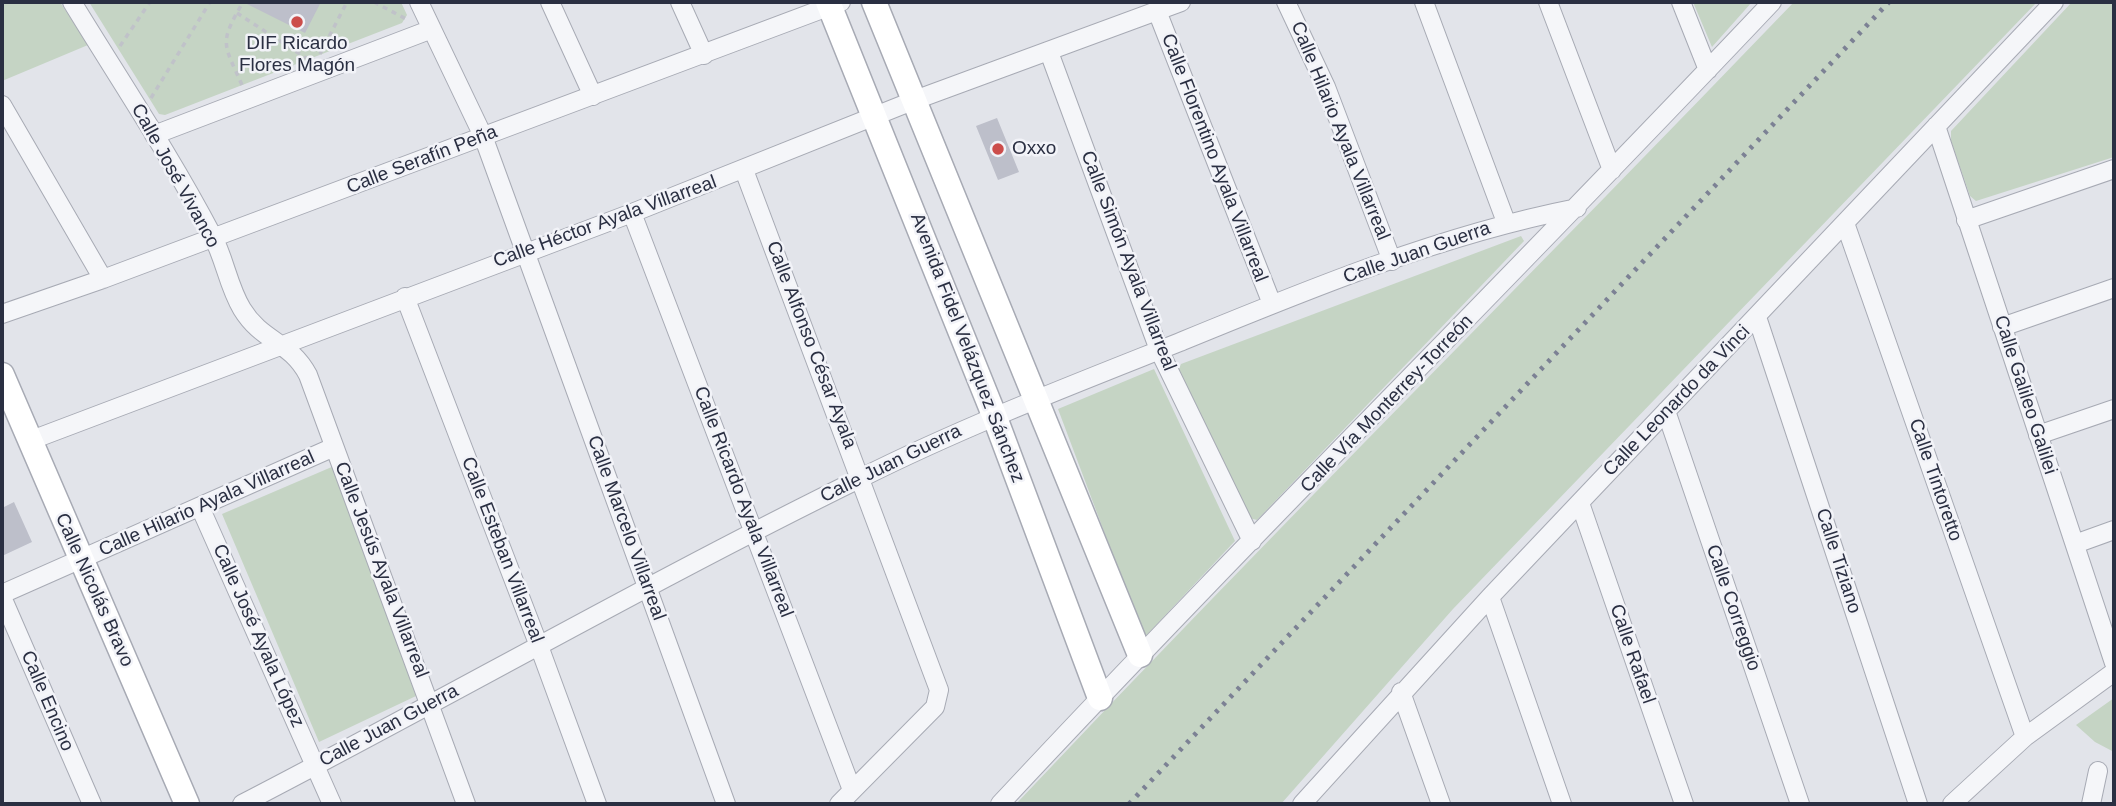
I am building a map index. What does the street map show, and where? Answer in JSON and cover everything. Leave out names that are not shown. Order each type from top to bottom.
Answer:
[{"type":"street","name":"Calle José Vivanco","points":[[72,2],[214,238],[228,283],[243,310],[262,334],[281,344]]},
{"type":"street","name":"Calle Marcelo Villarreal","points":[[419,2],[483,136],[726,804]]},
{"type":"street","points":[[550,2],[593,96]]},
{"type":"street","points":[[680,2],[704,55]]},
{"type":"street","points":[[874,2],[1140,655]]},
{"type":"street","name":"Calle Héctor Ayala Villarreal","points":[[29,441],[525,251],[632,214],[915,100],[1181,2]]},
{"type":"street","name":"Calle Hilario Ayala Villarreal","points":[[1286,2],[1326,88],[1392,261]]},
{"type":"street","points":[[1424,2],[1506,222]]},
{"type":"street","points":[[1548,2],[1612,170]]},
{"type":"street","points":[[1681,2],[1708,69]]},
{"type":"street","name":"Calle Vía Monterrey-Torreón","points":[[1000,804],[1140,655],[1577,208],[1772,2]]},
{"type":"street","name":"Calle Leonardo da Vinci","points":[[1302,804],[1320,796],[1401,692],[2054,2]]},
{"type":"street","name":"Calle Serafín Peña","points":[[2,314],[103,279],[704,55],[833,3]]},
{"type":"street","name":"Avenida Fidel Velázquez Sánchez","points":[[833,3],[994,415],[1100,698]]},
{"type":"street","name":"Calle Florentino Ayala Villarreal","points":[[1157,11],[1272,304]]},
{"type":"street","points":[[154,135],[432,29]]},
{"type":"street","name":"Calle Simón Ayala Villarreal","points":[[1049,52],[1159,350],[1252,541]]},
{"type":"street","points":[[2,105],[103,279]]},
{"type":"street","name":"Calle Galileo Galilei","points":[[1936,126],[2114,663]]},
{"type":"street","points":[[1966,220],[2114,169]]},
{"type":"street","name":"Calle Alfonso César Ayala","points":[[744,170],[938,684],[940,697],[935,707],[839,804]]},
{"type":"street","name":"Calle Juan Guerra","points":[[242,804],[647,586],[861,477],[994,415],[1272,304],[1392,261],[1506,222],[1577,208]]},
{"type":"street","name":"Calle Ricardo Ayala Villarreal","points":[[632,214],[852,790]]},
{"type":"street","name":"Calle Tintoretto","points":[[1845,223],[2025,737]]},
{"type":"street","points":[[2002,327],[2114,288]]},
{"type":"street","name":"Calle Esteban Villarreal","points":[[405,297],[597,804]]},
{"type":"street","name":"Calle Tiziano","points":[[1757,317],[1918,804]]},
{"type":"street","name":"Calle Jesús Ayala Villarreal","points":[[281,344],[292,351],[308,375],[466,804]]},
{"type":"street","name":"Calle Nicolás Bravo","points":[[2,375],[187,804]]},
{"type":"street","points":[[2038,435],[2114,409]]},
{"type":"street","name":"Calle Correggio","points":[[1666,411],[1800,804]]},
{"type":"street","name":"Calle Hilario Ayala Villarreal","points":[[2,595],[334,447]]},
{"type":"street","name":"Calle Rafael","points":[[1580,503],[1684,804]]},
{"type":"street","name":"Calle José Ayala López","points":[[200,507],[332,804]]},
{"type":"street","points":[[2075,544],[2114,530]]},
{"type":"street","name":"Calle Encino","points":[[2,595],[92,804]]},
{"type":"street","points":[[1490,597],[1562,804]]},
{"type":"street","points":[[1952,804],[2025,737],[2114,672]]},
{"type":"street","points":[[1401,692],[1441,804]]},
{"type":"street","points":[[2091,804],[2098,771]]},
{"type":"path","points":[[117,50],[150,2]]},
{"type":"path","points":[[148,103],[210,2]]},
{"type":"path","points":[[242,87],[225,45],[226,32],[243,2]]},
{"type":"path","points":[[317,59],[347,2]]},
{"type":"path","points":[[374,2],[408,20]]},
{"type":"path","points":[[237,13],[311,61]]},
{"type":"green space","points":[[2,2],[60,2],[88,45],[2,81]]},
{"type":"green space","points":[[89,2],[401,2],[407,15],[402,23],[165,115],[159,114]]},
{"type":"green space","points":[[1693,2],[1752,2],[1712,47]]},
{"type":"green space","points":[[1794,2],[2037,2],[1453,609],[1281,804],[1016,804],[1209,602]]},
{"type":"green space","points":[[2072,2],[2114,2],[2114,157],[1976,201],[1970,196],[1951,141],[1951,131]]},
{"type":"green space","points":[[1521,236],[1524,241],[1257,520],[1249,518],[1179,369],[1181,364]]},
{"type":"green space","points":[[1154,369],[1235,541],[1144,638],[1058,409]]},
{"type":"green space","points":[[334,466],[416,696],[319,742],[222,514]]},
{"type":"green space","points":[[2114,698],[2114,752],[2095,742],[2076,725]]},
{"type":"building","name":"DIF Ricardo Flores Magón","points":[[243,2],[321,2],[305,33]]},
{"type":"building","name":"Oxxo","points":[[997,118],[1019,172],[998,180],[976,126]]},
{"type":"building","points":[[14,502],[32,542],[2,556],[2,508]]},
{"type":"railway","points":[[1129,804],[1889,2]]},
{"type":"place","name":"DIF Ricardo Flores Magón","points":[[297,22]]},
{"type":"place","name":"Oxxo","points":[[998,149]]}]
